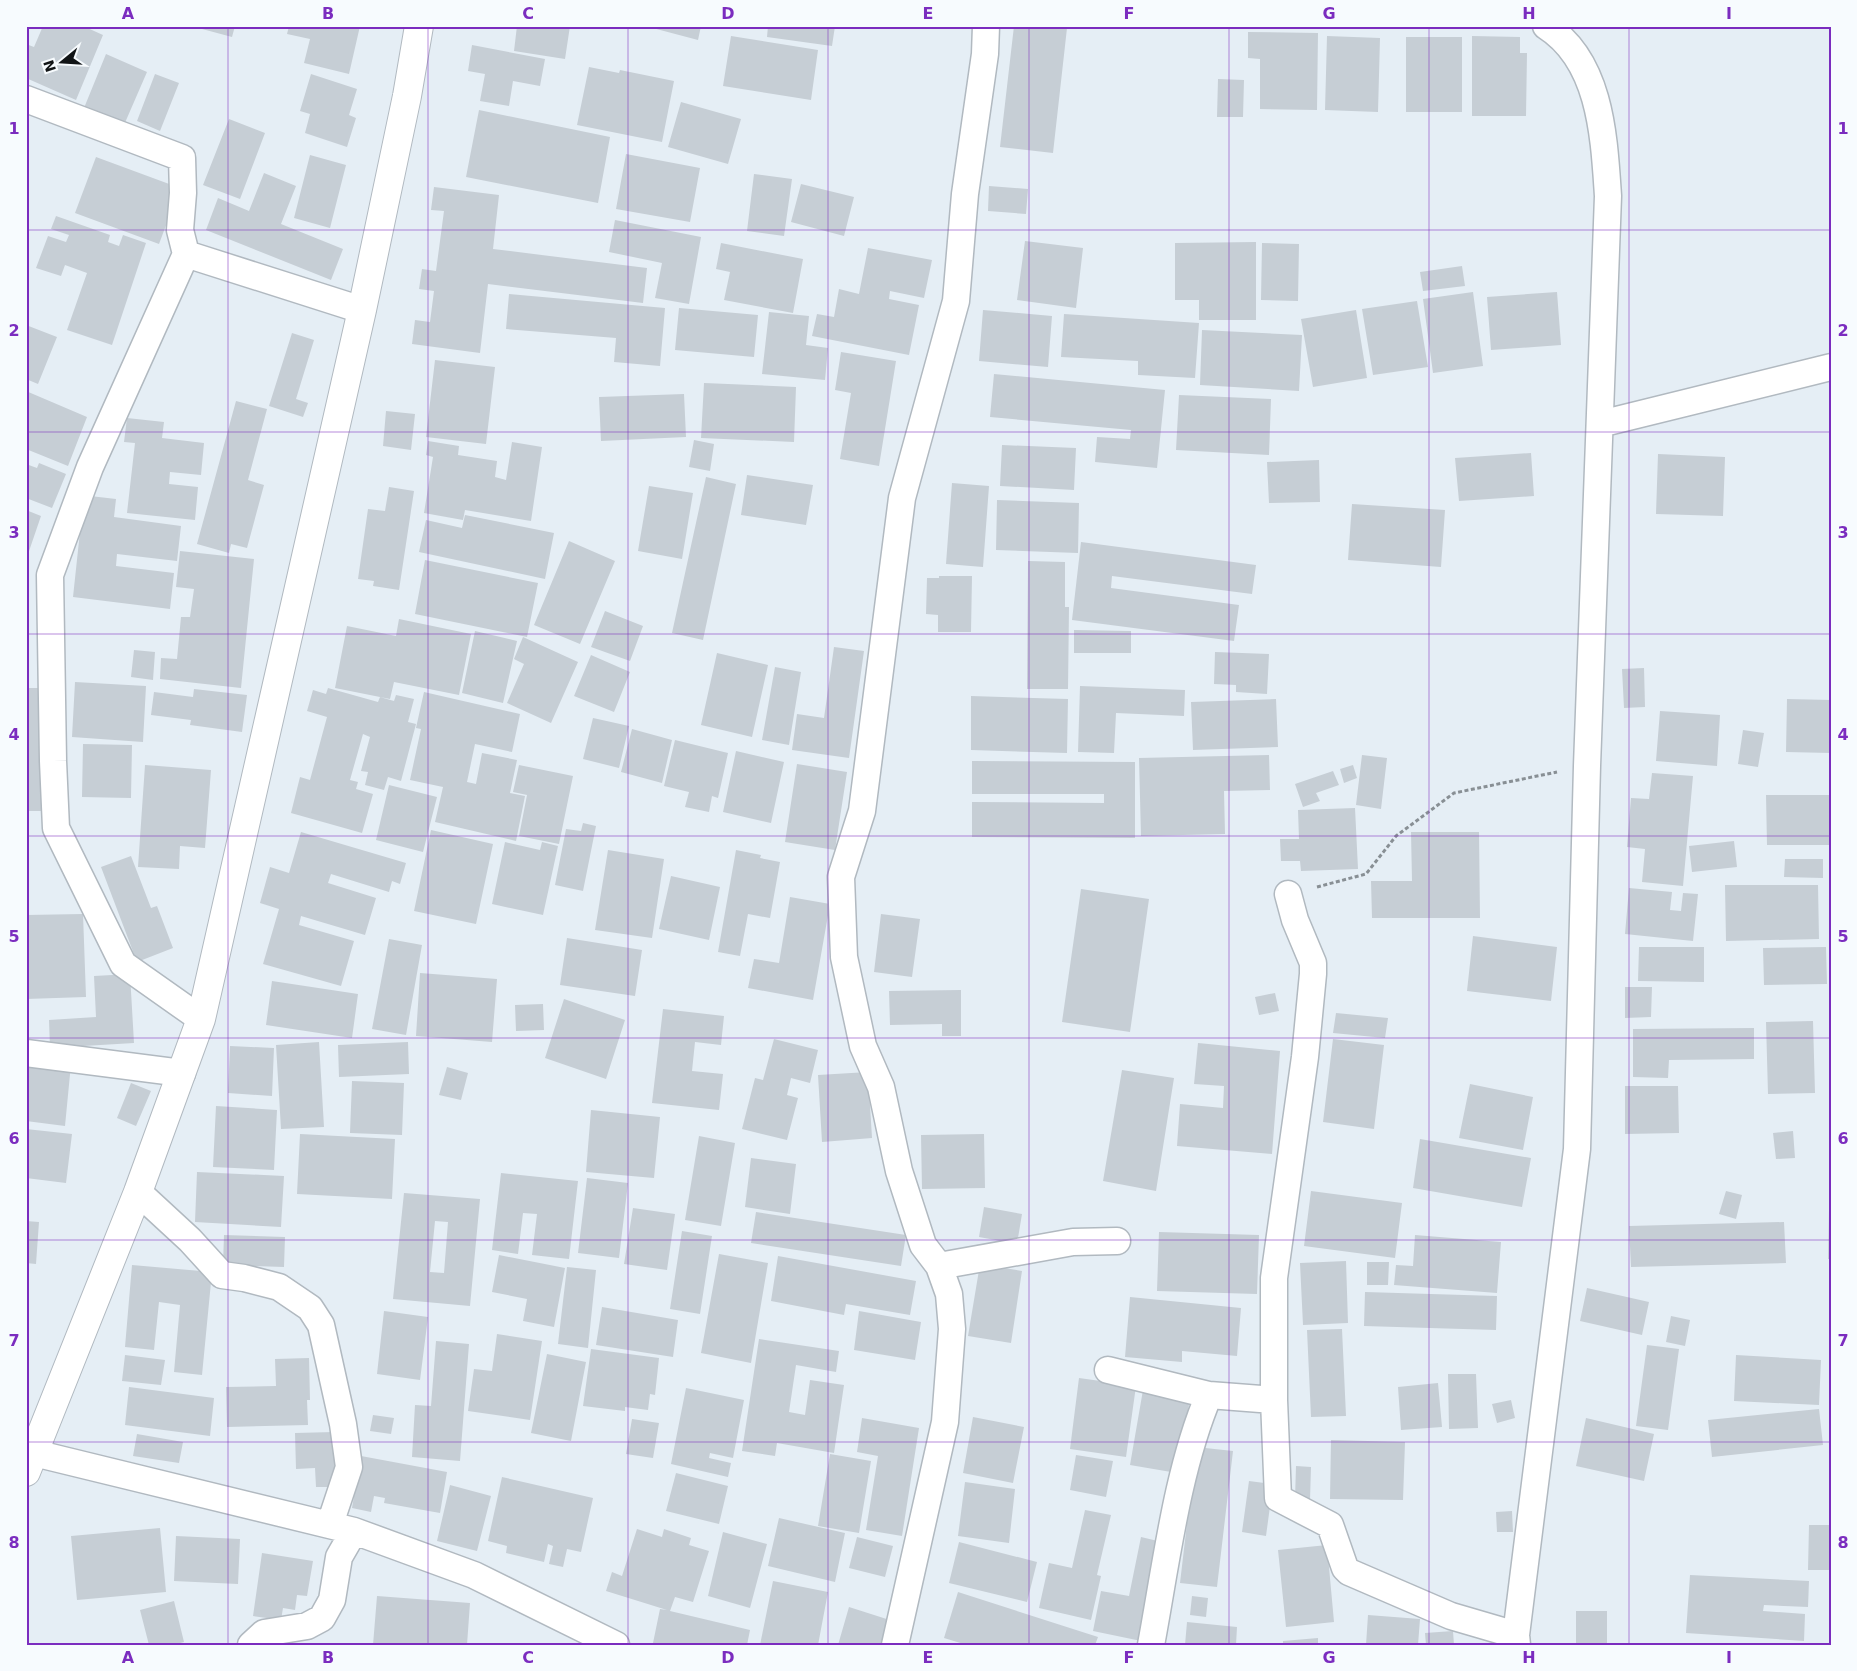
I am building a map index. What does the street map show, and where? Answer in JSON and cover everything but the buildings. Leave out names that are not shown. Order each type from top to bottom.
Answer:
[{"type":"main road","points":[[29,1458],[138,1192],[201,1019],[362,310],[407,96],[419,26]]},
{"type":"street","points":[[895,1645],[944,1422],[952,1329],[949,1294],[939,1266],[923,1245],[899,1171],[881,1087],[863,1046],[844,957],[842,877],[862,811],[902,498],[956,301],[965,194],[986,54],[986,26]]},
{"type":"street","points":[[1288,894],[1295,920],[1313,962],[1313,974],[1305,1056],[1274,1278],[1274,1400],[1278,1498],[1330,1524],[1345,1568],[1357,1576],[1451,1616],[1516,1640],[1577,1149],[1587,766],[1608,196],[1603,134],[1580,59],[1546,26]]},
{"type":"street","points":[[26,99],[182,158],[183,192],[180,230],[186,254],[90,467],[50,575],[53,761],[56,828],[123,964],[201,1019]]},
{"type":"street","points":[[186,254],[362,310]]},
{"type":"street","points":[[1600,424],[1831,367]]},
{"type":"street","points":[[26,1053],[182,1073]]},
{"type":"street","points":[[138,1192],[190,1240],[222,1275],[244,1278],[279,1287],[310,1308],[321,1324],[343,1424],[349,1467],[339,1558],[332,1600],[322,1618],[307,1626],[264,1633],[251,1645]]},
{"type":"street","points":[[939,1266],[1073,1242],[1117,1241]]},
{"type":"street","points":[[1108,1370],[1209,1395],[1274,1400]]},
{"type":"street","points":[[1151,1645],[1194,1434],[1209,1395]]},
{"type":"street","points":[[29,1458],[342,1528],[474,1575],[616,1645]]},
{"type":"path","points":[[1288,894],[1366,874],[1396,836],[1454,793],[1587,766]]}]
